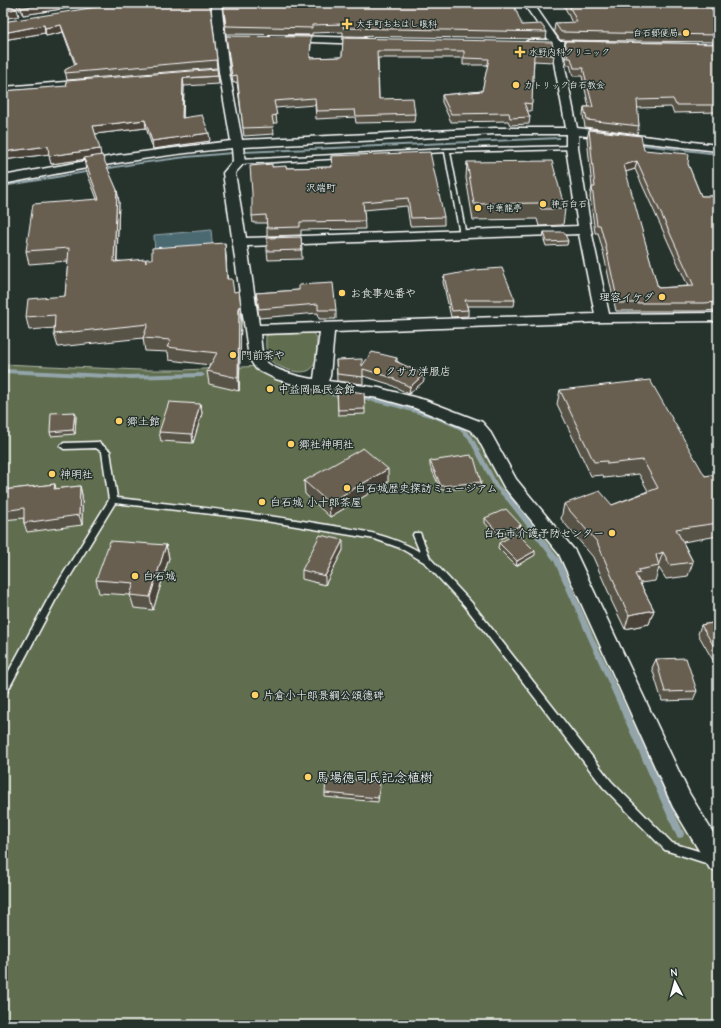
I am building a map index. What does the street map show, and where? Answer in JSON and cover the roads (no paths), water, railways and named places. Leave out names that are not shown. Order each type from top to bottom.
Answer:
[{"type":"street","points":[[216,3],[223,39],[220,72],[238,152],[229,173],[256,358],[261,366],[281,376],[319,385],[379,393],[420,404],[476,426],[483,434],[510,483],[566,551],[681,800],[718,862]]},
{"type":"street","points":[[528,3],[556,44],[572,131],[572,148],[585,230],[603,318]]},
{"type":"street","points":[[280,39],[372,41]]},
{"type":"street","points":[[516,43],[594,45]]},
{"type":"street","points":[[3,90],[98,82]]},
{"type":"street","points":[[3,180],[119,158],[192,148],[238,152],[495,131],[572,131],[718,148]]},
{"type":"street","points":[[240,242],[585,230]]},
{"type":"street","points":[[252,330],[603,318],[718,317]]},
{"type":"street","points":[[319,385],[323,376],[327,328]]},
{"type":"lane","points":[[238,152],[447,151],[514,148],[572,148]]},
{"type":"lane","points":[[447,151],[463,235]]},
{"type":"lane","points":[[3,691],[52,599],[112,500],[106,450],[98,445],[64,446]]},
{"type":"lane","points":[[112,500],[247,515],[376,536],[403,546],[427,560],[468,604],[607,784],[669,847],[718,862]]},
{"type":"lane","points":[[417,535],[427,560]]},
{"type":"water","points":[[211,230],[213,251],[155,256],[154,235]]},
{"type":"waterway","points":[[3,186],[133,164],[186,157],[244,152],[559,138]]},
{"type":"waterway","points":[[636,144],[718,154]]},
{"type":"waterway","points":[[3,371],[127,377],[202,375]]},
{"type":"waterway","points":[[333,395],[345,395]]},
{"type":"waterway","points":[[356,396],[396,405],[438,418],[459,427],[470,437],[496,486],[510,500],[557,560],[680,834]]},
{"type":"place","name":"大手町おおはし眼科","points":[[347,24]]},
{"type":"place","name":"白石郵便局","points":[[686,33]]},
{"type":"place","name":"水野内科クリニック","points":[[520,52]]},
{"type":"place","name":"カトリック白石教会","points":[[516,85]]},
{"type":"place","name":"神石白石","points":[[543,204]]},
{"type":"place","name":"中華龍亭","points":[[478,208]]},
{"type":"place","name":"お食事処番や","points":[[342,293]]},
{"type":"place","name":"理容イケダ","points":[[662,297]]},
{"type":"place","name":"門前茶や","points":[[233,355]]},
{"type":"place","name":"クサカ洋服店","points":[[377,371]]},
{"type":"place","name":"中益岡區民会館","points":[[270,389]]},
{"type":"place","name":"郷土館","points":[[119,421]]},
{"type":"place","name":"郷社神明社","points":[[291,444]]},
{"type":"place","name":"神明社","points":[[52,474]]},
{"type":"place","name":"白石城歴史探訪ミュージアム","points":[[347,488]]},
{"type":"place","name":"白石城 小十郎茶屋","points":[[262,502]]},
{"type":"place","name":"白石市介護予防センター","points":[[612,533]]},
{"type":"place","name":"白石城","points":[[135,576]]},
{"type":"place","name":"片倉小十郎景綱公頌德碑","points":[[255,695]]},
{"type":"place","name":"馬場德司氏記念植樹","points":[[308,777]]},
{"type":"district","name":"沢端町","points":[[321,187]]}]
